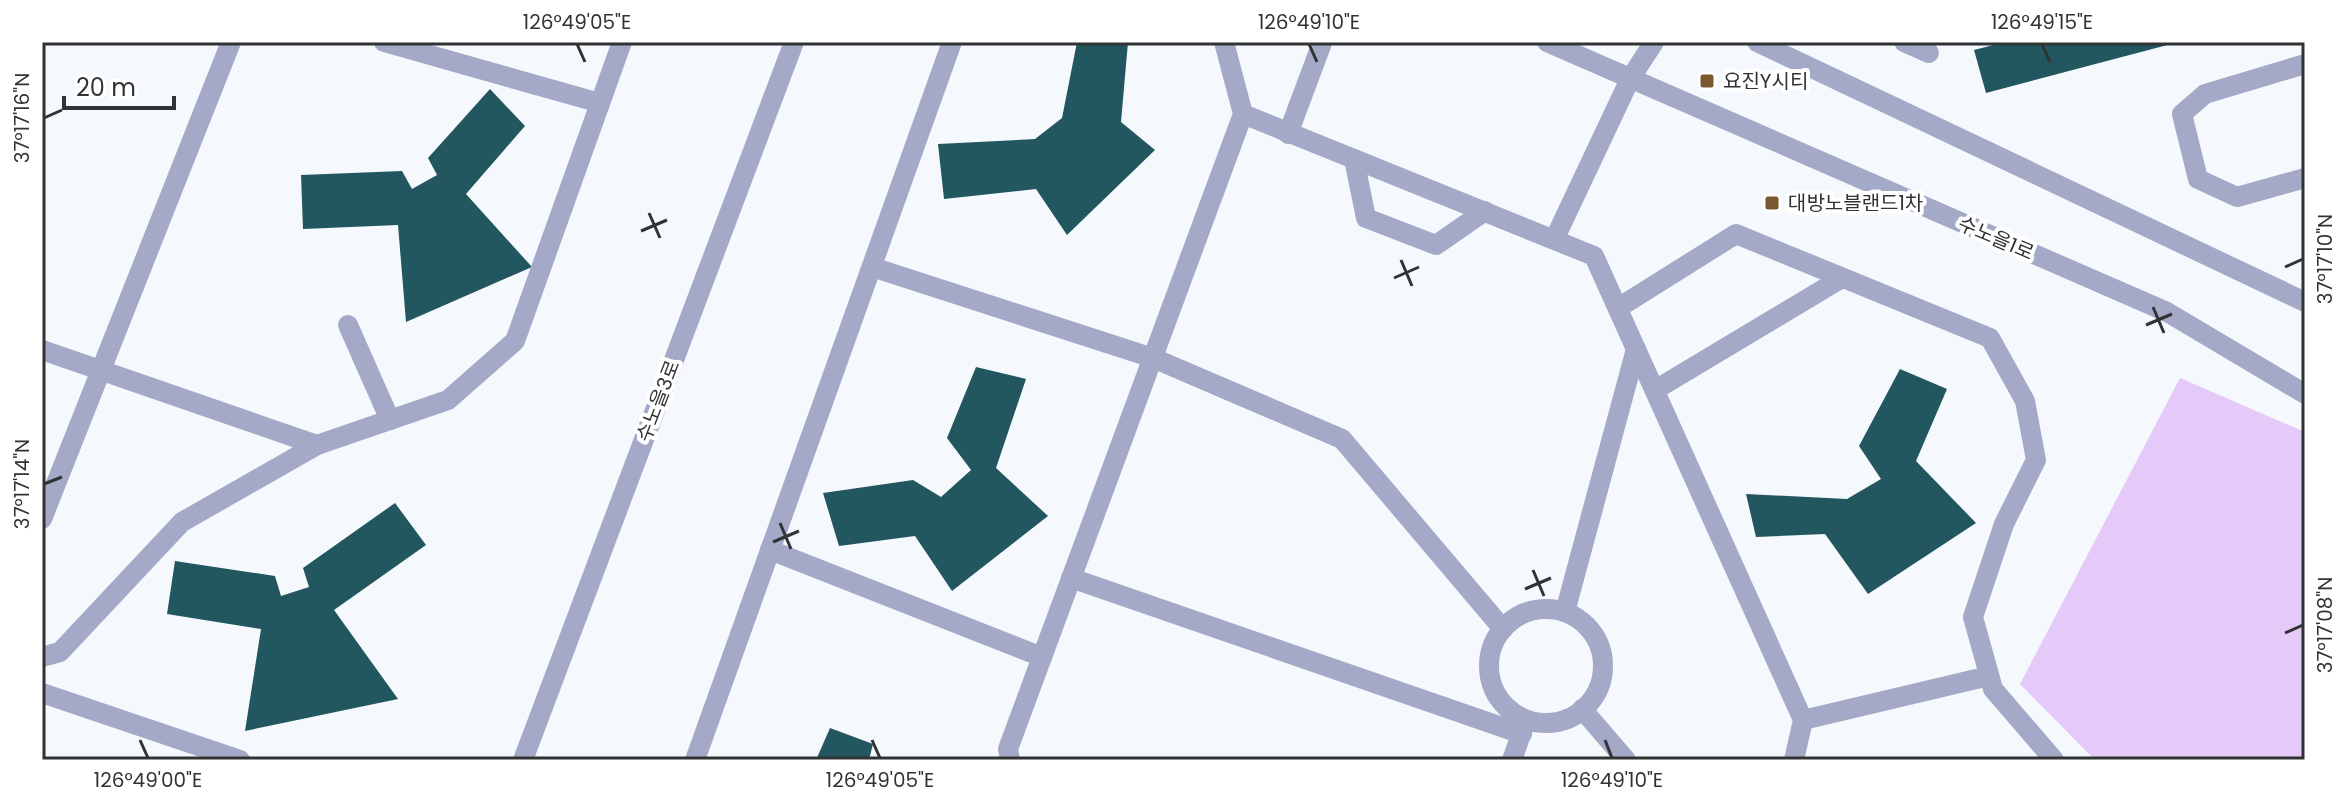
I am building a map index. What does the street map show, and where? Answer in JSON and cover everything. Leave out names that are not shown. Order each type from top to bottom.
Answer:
[{"type":"street","points":[[42,519],[231,42]]},
{"type":"street","points":[[384,42],[600,103]]},
{"type":"street","points":[[42,657],[60,652],[182,522],[317,445],[448,400],[515,341],[622,42]]},
{"type":"street","name":"수노을3로","points":[[523,760],[794,42]]},
{"type":"street","points":[[695,760],[952,42]]},
{"type":"street","points":[[1010,760],[1008,749],[1243,114],[1224,42]]},
{"type":"street","name":"수노을1로","points":[[1547,42],[2167,312],[2305,394]]},
{"type":"street","points":[[1555,238],[1630,79],[1654,42]]},
{"type":"street","points":[[1757,42],[2305,302]]},
{"type":"street","points":[[1904,42],[1929,53]]},
{"type":"street","points":[[1288,134],[1322,43]]},
{"type":"street","points":[[2305,64],[2205,94],[2182,114],[2198,179],[2237,197],[2305,178]]},
{"type":"street","points":[[1243,114],[1594,256],[1803,720],[1794,760]]},
{"type":"street","points":[[1354,159],[1366,218],[1436,245],[1485,211]]},
{"type":"street","points":[[1618,308],[1736,234],[1990,338],[2025,401],[2036,460],[2004,524],[1973,617],[1993,689],[2054,760]]},
{"type":"street","points":[[872,267],[1153,358],[1342,439],[1503,629]]},
{"type":"street","points":[[1655,390],[1842,278]]},
{"type":"street","points":[[348,325],[390,420]]},
{"type":"street","points":[[1565,612],[1636,349]]},
{"type":"street","points":[[42,350],[317,445]]},
{"type":"street","points":[[770,550],[1042,657]]},
{"type":"street","points":[[1071,578],[1524,727],[1556,722],[1582,709],[1599,689],[1602,652],[1594,634],[1581,621],[1565,612],[1546,609],[1527,611],[1503,629],[1490,652],[1491,681],[1504,706],[1524,727]]},
{"type":"street","points":[[1803,720],[1989,676]]},
{"type":"street","points":[[42,693],[240,760]]},
{"type":"street","points":[[1582,709],[1626,760]]},
{"type":"street","points":[[1512,760],[1524,727]]},
{"type":"shaded area","points":[[2180,378],[2305,432],[2305,760],[2095,760],[2020,684]]},
{"type":"building","points":[[1077,42],[1128,42],[1121,122],[1155,150],[1067,235],[1036,189],[944,199],[938,144],[1035,139],[1062,118]]},
{"type":"building","points":[[2005,42],[2175,43],[1986,93],[1974,50]]},
{"type":"building","points":[[490,89],[525,126],[466,194],[532,267],[406,322],[398,225],[303,229],[301,175],[402,171],[412,189],[437,175],[428,158]]},
{"type":"building","points":[[976,367],[1026,379],[996,468],[1048,516],[952,591],[915,536],[839,546],[823,493],[913,480],[941,497],[971,470],[947,438]]},
{"type":"building","points":[[1900,369],[1947,389],[1916,461],[1976,523],[1868,594],[1825,534],[1756,537],[1746,494],[1847,499],[1881,479],[1859,446]]},
{"type":"building","points":[[395,503],[426,545],[334,610],[398,699],[245,731],[261,629],[167,614],[175,561],[275,576],[281,596],[309,587],[303,568]]},
{"type":"building","points":[[830,728],[873,744],[869,760],[816,760]]},
{"type":"place","name":"요진Y시티","points":[[1707,81]]},
{"type":"place","name":"대방노블랜드1차","points":[[1772,203]]}]
